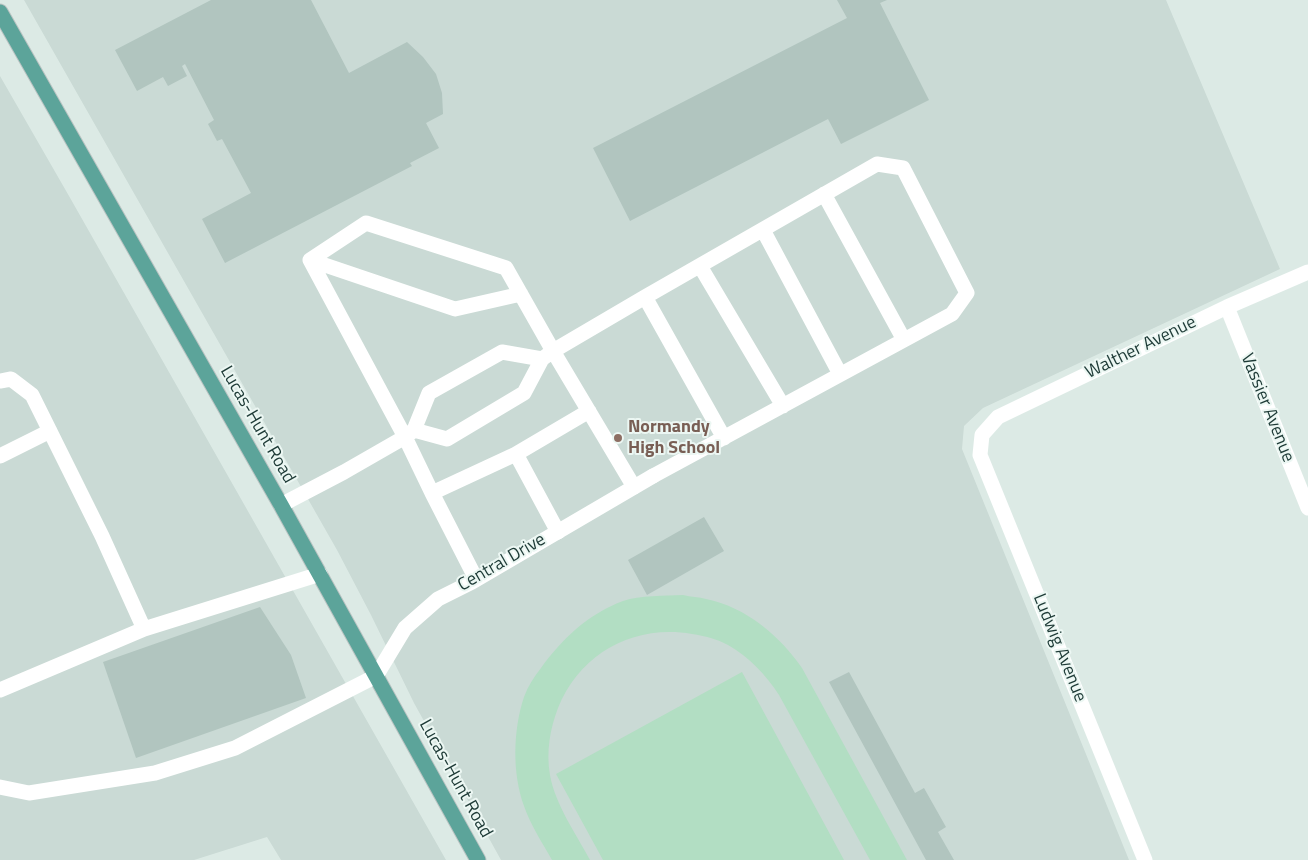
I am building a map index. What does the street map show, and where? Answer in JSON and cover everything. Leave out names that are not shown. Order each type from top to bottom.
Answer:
[{"type":"main road","name":"Lucas-Hunt Road","points":[[0,12],[320,574],[478,860]]},
{"type":"street","name":"Central Drive","points":[[376,676],[406,628],[438,599],[476,579],[653,476],[952,314],[967,293],[904,168],[877,164],[824,194]]},
{"type":"street","points":[[410,434],[447,439],[524,393],[547,355],[824,194],[904,340]]},
{"type":"street","points":[[310,260],[366,223],[506,268],[521,294],[547,355],[589,411],[634,487]]},
{"type":"street","points":[[763,230],[840,374]]},
{"type":"street","points":[[310,260],[455,309],[521,294]]},
{"type":"street","points":[[310,260],[410,434],[432,493],[476,579]]},
{"type":"street","points":[[700,266],[783,406]]},
{"type":"street","name":"Walther Avenue","points":[[982,434],[998,417],[1227,307],[1308,272]]},
{"type":"street","points":[[645,297],[724,438]]},
{"type":"street","name":"Vassier Avenue","points":[[1227,307],[1308,508]]},
{"type":"street","points":[[281,506],[410,434],[429,393],[461,374],[502,352],[547,355]]},
{"type":"street","points":[[0,381],[11,379],[32,395],[102,536],[144,628]]},
{"type":"street","points":[[432,493],[516,454],[589,411]]},
{"type":"street","points":[[0,456],[50,431]]},
{"type":"street","name":"Ludwig Avenue","points":[[982,434],[980,455],[1145,860]]},
{"type":"street","points":[[516,454],[558,532]]},
{"type":"street","points":[[0,690],[144,628],[320,574]]},
{"type":"street","points":[[0,787],[29,793],[155,773],[235,748],[376,676]]},
{"type":"shaded area","name":"Normandy High School","points":[[24,0],[1166,0],[1280,269],[983,408],[964,426],[962,449],[1129,860],[501,860],[414,703],[337,550]]},
{"type":"shaded area","points":[[0,76],[446,860],[281,860],[267,837],[194,860],[0,860]]},
{"type":"green space","points":[[683,595],[721,603],[748,616],[773,634],[793,656],[802,668],[907,860],[870,860],[779,695],[769,680],[756,667],[743,655],[720,641],[697,635],[670,632],[630,639],[612,647],[595,658],[580,672],[558,708],[549,749],[550,775],[561,808],[590,860],[552,860],[527,813],[517,780],[516,737],[520,710],[527,689],[549,657],[567,637],[598,613],[610,606],[630,599]]},
{"type":"green space","points":[[742,672],[844,860],[603,860],[556,774]]},
{"type":"building","points":[[211,0],[311,0],[349,73],[407,42],[423,57],[436,74],[442,93],[443,114],[426,123],[439,148],[410,163],[412,166],[225,263],[202,219],[251,193],[222,139],[217,141],[208,124],[214,120],[185,64],[182,66],[187,76],[168,86],[163,77],[137,91],[115,50]]},
{"type":"building","points":[[837,0],[887,0],[880,3],[929,100],[841,144],[828,119],[630,221],[593,148],[847,18]]},
{"type":"building","points":[[704,517],[724,551],[647,595],[628,560]]},
{"type":"building","points":[[260,607],[291,655],[306,698],[136,758],[103,662]]},
{"type":"building","points":[[849,672],[915,793],[924,788],[946,827],[938,832],[954,860],[926,860],[829,682]]},
{"type":"place","name":"Normandy High School","points":[[618,438]]}]
